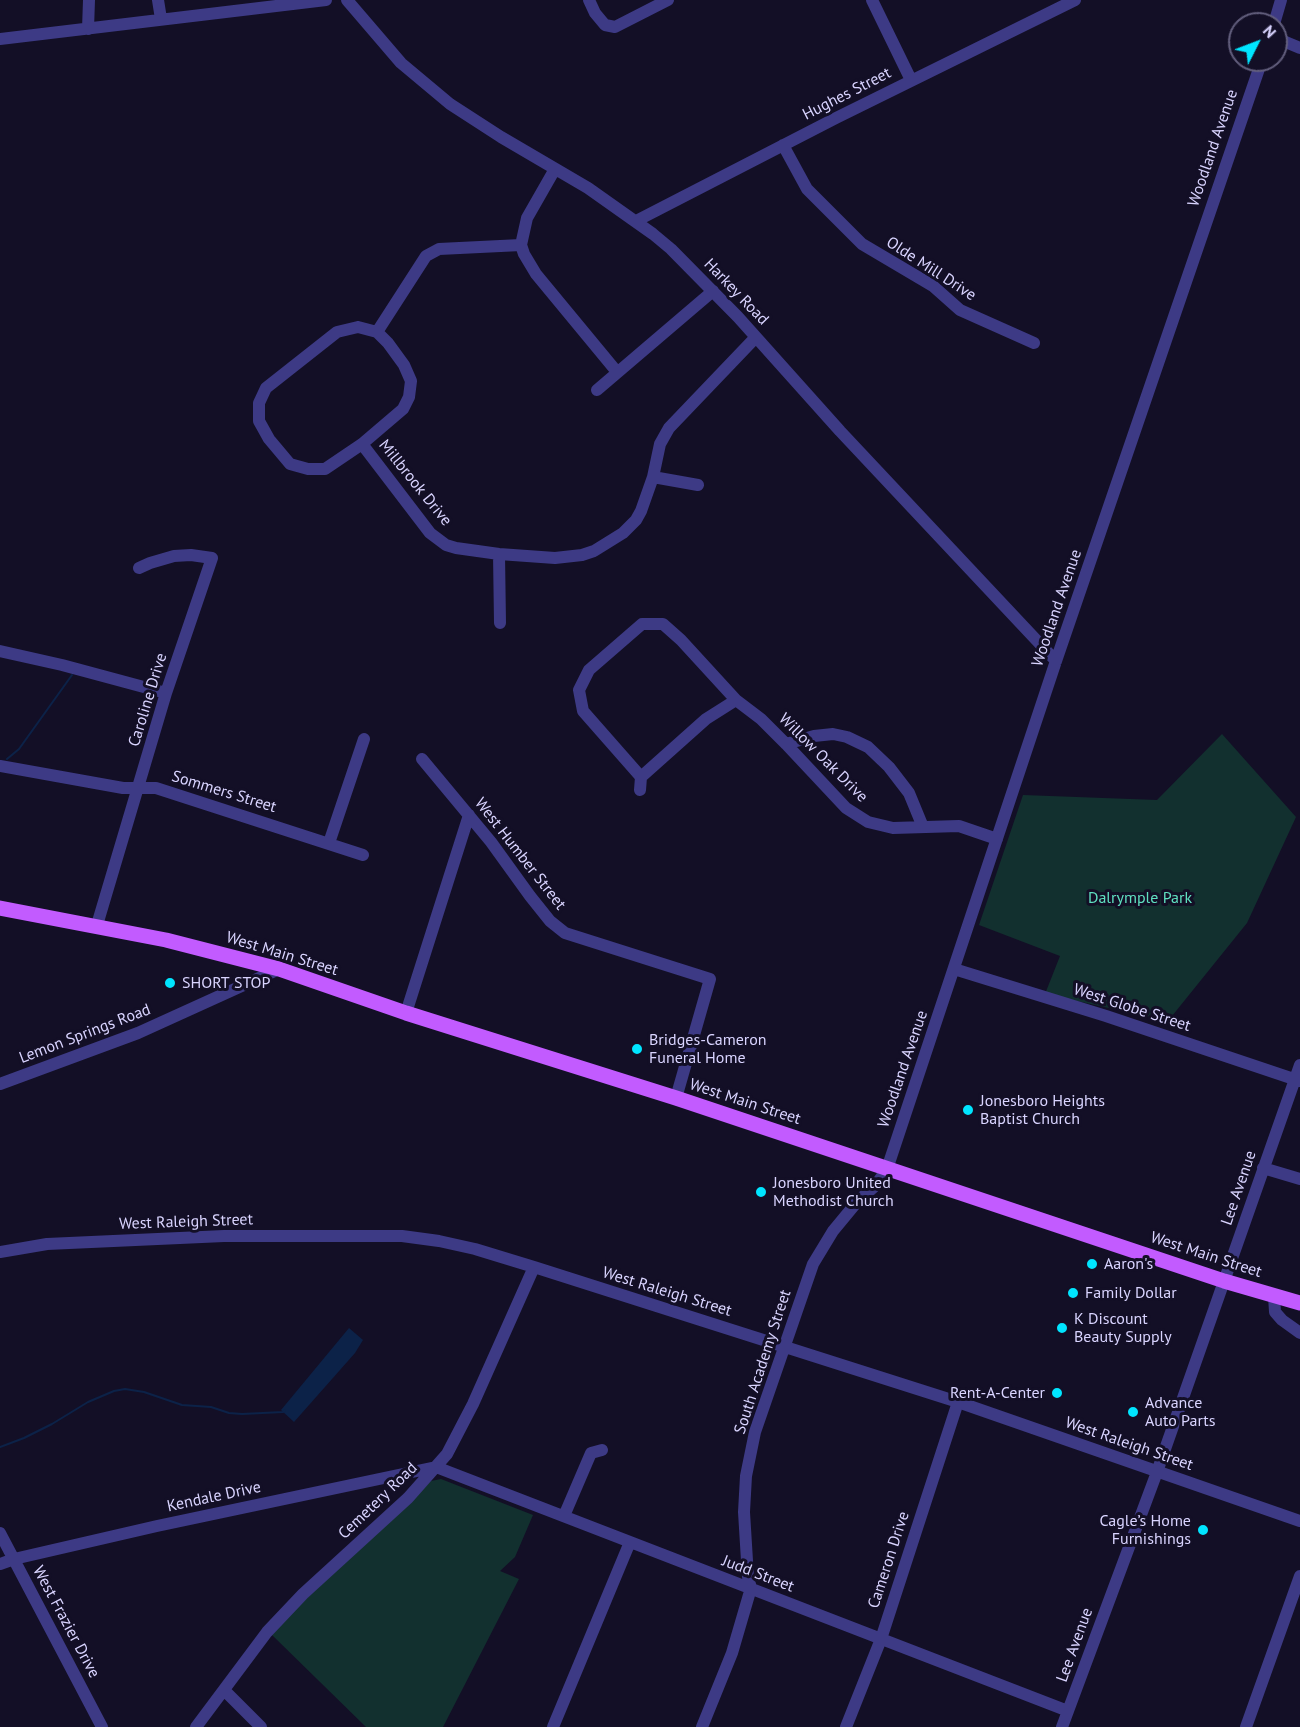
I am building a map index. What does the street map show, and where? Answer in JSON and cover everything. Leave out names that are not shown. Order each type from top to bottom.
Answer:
[{"type":"main road","name":"West Main Street","points":[[0,908],[166,940],[279,969],[406,1013],[676,1098],[1224,1281],[1300,1303]]},
{"type":"street","points":[[88,29],[89,0]]},
{"type":"street","points":[[158,0],[161,20]]},
{"type":"street","points":[[0,39],[326,0]]},
{"type":"street","name":"Harkey Road","points":[[347,0],[401,63],[450,104],[588,188],[636,221],[671,249],[756,337],[848,440],[1056,661]]},
{"type":"street","points":[[589,0],[595,13],[605,25],[615,27],[668,0]]},
{"type":"street","points":[[872,0],[911,80]]},
{"type":"street","name":"Hughes Street","points":[[636,221],[911,80],[1075,0]]},
{"type":"street","name":"Woodland Avenue","points":[[887,1168],[1056,661],[1258,72]]},
{"type":"street","name":"Olde Mill Drive","points":[[783,145],[807,189],[862,244],[933,286],[960,310],[1034,343]]},
{"type":"street","points":[[555,169],[527,218],[521,245],[536,274],[616,372]]},
{"type":"street","points":[[377,332],[426,256],[439,249],[521,245]]},
{"type":"street","points":[[597,390],[713,291]]},
{"type":"street","points":[[358,327],[377,332],[404,365],[411,381],[409,397],[403,409],[362,444],[325,469],[308,469],[290,464],[269,439],[259,421],[259,403],[266,388],[337,332],[358,327]]},
{"type":"street","name":"Millbrook Drive","points":[[362,444],[437,540],[456,548],[499,554],[561,558],[582,555],[594,551],[623,533],[636,520],[653,477],[660,444],[669,428],[756,337]]},
{"type":"street","points":[[653,477],[698,485]]},
{"type":"street","points":[[499,554],[500,623]]},
{"type":"street","name":"Caroline Drive","points":[[97,925],[166,693],[212,558],[191,555],[174,556],[150,562],[139,568]]},
{"type":"street","name":"Willow Oak Drive","points":[[641,777],[584,711],[579,690],[589,670],[642,624],[663,624],[681,640],[736,700],[786,744],[846,808],[868,822],[893,828],[959,826],[997,839]]},
{"type":"street","points":[[0,651],[62,664],[166,693]]},
{"type":"street","points":[[640,790],[641,777],[706,718],[736,700]]},
{"type":"street","points":[[786,744],[814,736],[833,734],[847,737],[868,747],[889,767],[909,793],[923,827]]},
{"type":"street","points":[[329,843],[364,739]]},
{"type":"street","name":"West Humber Street","points":[[422,759],[470,815],[530,897],[550,921],[565,933],[710,979],[676,1098]]},
{"type":"street","name":"Sommers Street","points":[[0,766],[123,788],[156,788],[363,855]]},
{"type":"street","points":[[406,1013],[470,815]]},
{"type":"street","name":"Lemon Springs Road","points":[[0,1084],[138,1033],[279,969]]},
{"type":"street","name":"West Globe Street","points":[[954,969],[1106,1016],[1298,1080]]},
{"type":"street","name":"Lee Avenue","points":[[1062,1727],[1157,1472],[1263,1168],[1298,1080],[1300,1065]]},
{"type":"street","name":"South Academy Street","points":[[702,1727],[732,1653],[751,1588],[748,1577],[744,1512],[746,1476],[755,1432],[813,1264],[833,1231],[857,1202],[876,1185],[887,1168]]},
{"type":"street","points":[[1263,1168],[1300,1179]]},
{"type":"street","name":"West Raleigh Street","points":[[0,1252],[47,1244],[154,1238],[402,1236],[439,1241],[534,1267],[958,1402],[1300,1521]]},
{"type":"street","name":"Cemetery Road","points":[[196,1727],[274,1625],[303,1594],[408,1498],[447,1454],[460,1432],[534,1267]]},
{"type":"street","points":[[1274,1296],[1275,1312],[1300,1333]]},
{"type":"street","name":"Cameron Drive","points":[[846,1727],[881,1639],[958,1402]]},
{"type":"street","points":[[564,1516],[591,1453],[602,1450]]},
{"type":"street","name":"Judd Street","points":[[436,1467],[1068,1711]]},
{"type":"street","name":"Kendale Drive","points":[[0,1564],[168,1523],[436,1467]]},
{"type":"street","name":"West Frazier Drive","points":[[0,1533],[102,1727]]},
{"type":"street","points":[[554,1727],[630,1542]]},
{"type":"street","points":[[1246,1727],[1300,1576]]},
{"type":"street","points":[[224,1690],[261,1727]]},
{"type":"green space","name":"Dalrymple Park","points":[[1222,734],[1296,817],[1247,923],[1168,1021],[1045,994],[1060,956],[979,925],[1023,795],[1157,800]]},
{"type":"green space","points":[[441,1479],[533,1515],[515,1557],[500,1571],[519,1579],[443,1727],[366,1727],[272,1635],[290,1614],[431,1481]]},
{"type":"water","points":[[349,1328],[363,1340],[355,1353],[294,1422],[281,1410]]},
{"type":"waterway","points":[[7,759],[19,749],[72,675]]},
{"type":"waterway","points":[[0,1447],[52,1424],[88,1402],[125,1389],[144,1392],[182,1405],[211,1407],[229,1413],[283,1412],[285,1410]]},
{"type":"place","name":"SHORT STOP","points":[[170,983]]},
{"type":"place","name":"Bridges-Cameron Funeral Home","points":[[637,1049]]},
{"type":"place","name":"Jonesboro Heights Baptist Church","points":[[968,1110]]},
{"type":"place","name":"Jonesboro United Methodist Church","points":[[761,1192]]},
{"type":"place","name":"Aaron's","points":[[1092,1264]]},
{"type":"place","name":"Family Dollar","points":[[1073,1293]]},
{"type":"place","name":"K Discount Beauty Supply","points":[[1062,1328]]},
{"type":"place","name":"Rent-A-Center","points":[[1057,1393]]},
{"type":"place","name":"Advance Auto Parts","points":[[1133,1412]]},
{"type":"place","name":"Cagle’s Home Furnishings","points":[[1203,1530]]}]
